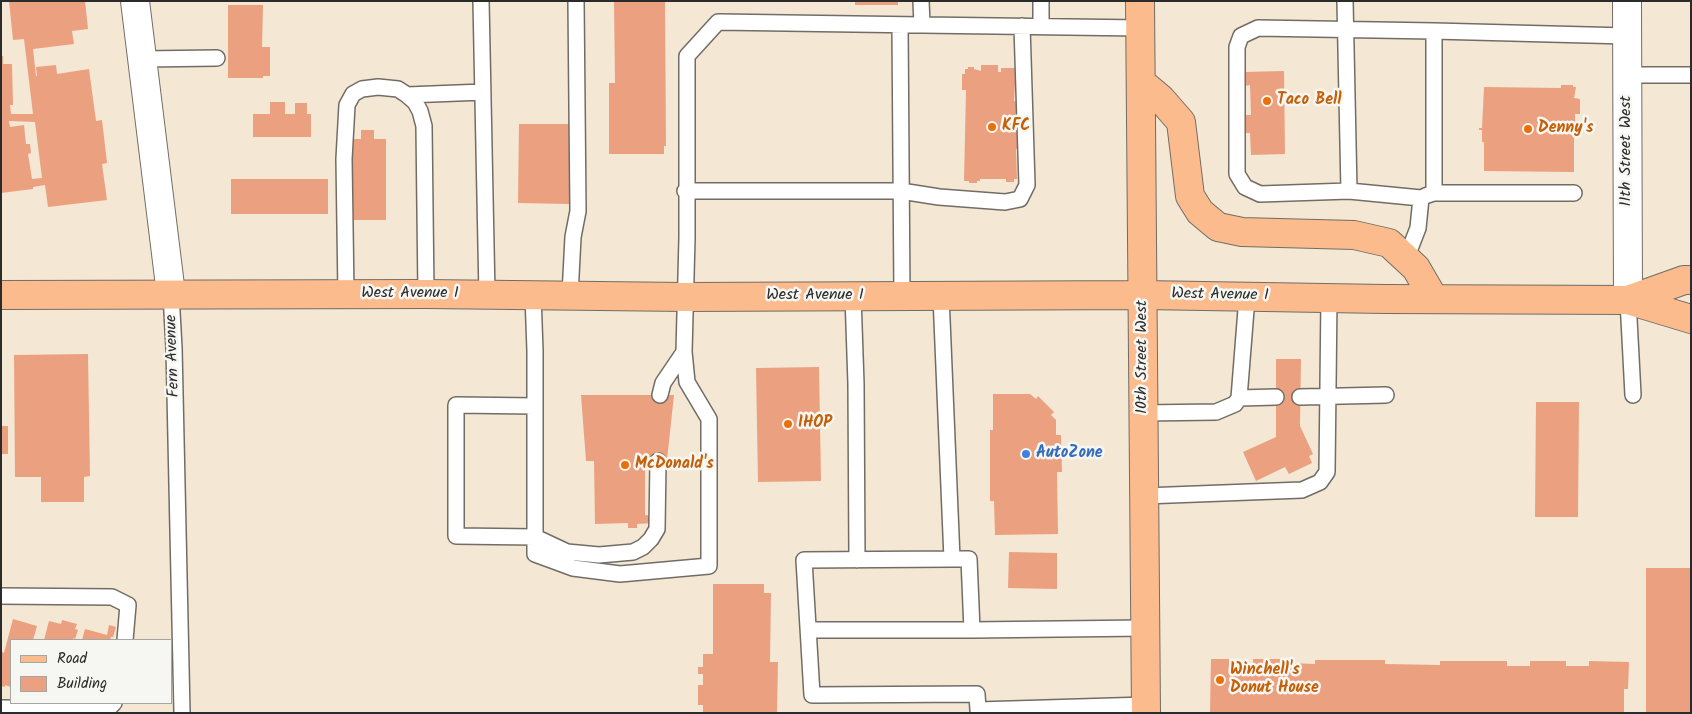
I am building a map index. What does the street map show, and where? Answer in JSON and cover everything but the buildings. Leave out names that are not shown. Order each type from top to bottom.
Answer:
[{"type":"main road","name":"10th Street West","points":[[1140,1],[1146,709]]},
{"type":"main road","points":[[1142,83],[1181,122],[1190,196],[1200,212],[1218,227],[1242,232],[1354,235],[1389,243],[1416,268],[1434,299]]},
{"type":"main road","name":"West Avenue I","points":[[1628,300],[1684,280],[1691,280]]},
{"type":"main road","name":"West Avenue I","points":[[1,295],[426,294],[686,297],[1143,295],[1628,300],[1691,319]]},
{"type":"street","name":"Fern Avenue","points":[[135,1],[172,294]]},
{"type":"street","name":"11th Street West","points":[[1627,1],[1628,300]]},
{"type":"lane","points":[[481,1],[487,295]]},
{"type":"lane","points":[[570,295],[573,237],[578,211],[576,1]]},
{"type":"lane","points":[[921,1],[922,25]]},
{"type":"lane","points":[[1041,1],[1041,26]]},
{"type":"lane","points":[[1345,1],[1349,191]]},
{"type":"lane","points":[[533,295],[535,554],[573,568],[620,574],[709,566],[709,418],[687,382],[684,352],[686,297],[686,56],[718,22],[1141,28]]},
{"type":"lane","points":[[900,25],[902,296]]},
{"type":"lane","points":[[685,192],[901,192],[1005,202],[1020,199],[1028,185],[1022,26]]},
{"type":"lane","points":[[1574,193],[1427,196],[1349,191],[1260,194],[1245,187],[1237,174],[1237,47],[1241,36],[1258,28],[1627,36]]},
{"type":"lane","points":[[1406,258],[1418,228],[1427,196],[1434,31]]},
{"type":"lane","points":[[142,59],[217,58]]},
{"type":"lane","points":[[1627,74],[1691,74]]},
{"type":"lane","points":[[346,294],[344,159],[347,105],[353,94],[362,89],[378,87],[398,89],[407,95],[415,102],[420,111],[424,126],[426,294]]},
{"type":"lane","points":[[407,95],[483,92]]},
{"type":"lane","name":"Fern Avenue","points":[[172,294],[182,713]]},
{"type":"lane","points":[[854,296],[857,560]]},
{"type":"lane","points":[[941,296],[952,559]]},
{"type":"lane","points":[[1143,413],[1216,412],[1235,404],[1239,398],[1247,297]]},
{"type":"lane","points":[[1144,496],[1292,491],[1311,487],[1320,482],[1326,472],[1329,298]]},
{"type":"lane","points":[[1628,300],[1633,394]]},
{"type":"lane","points":[[660,395],[663,383],[684,352]]},
{"type":"lane","points":[[1300,397],[1386,394]]},
{"type":"lane","points":[[1239,398],[1276,397]]},
{"type":"lane","points":[[534,406],[456,405],[456,536],[535,537],[568,552],[582,554],[633,552],[643,547],[657,529],[658,461]]},
{"type":"lane","points":[[972,630],[969,559],[804,560],[812,696],[977,694],[978,710],[1146,709]]},
{"type":"lane","points":[[1,596],[112,597],[128,605],[125,639]]},
{"type":"lane","points":[[809,630],[1146,628]]},
{"type":"lane","points":[[1,708],[108,709],[113,704]]},
{"type":"place","name":"Taco Bell","points":[[1267,101]]},
{"type":"place","name":"KFC","points":[[992,127]]},
{"type":"place","name":"Denny's","points":[[1528,129]]},
{"type":"place","name":"IHOP","points":[[788,424]]},
{"type":"place","name":"AutoZone","points":[[1026,454]]},
{"type":"place","name":"McDonald's","points":[[625,465]]},
{"type":"place","name":"Winchell's Donut House","points":[[1220,680]]}]
